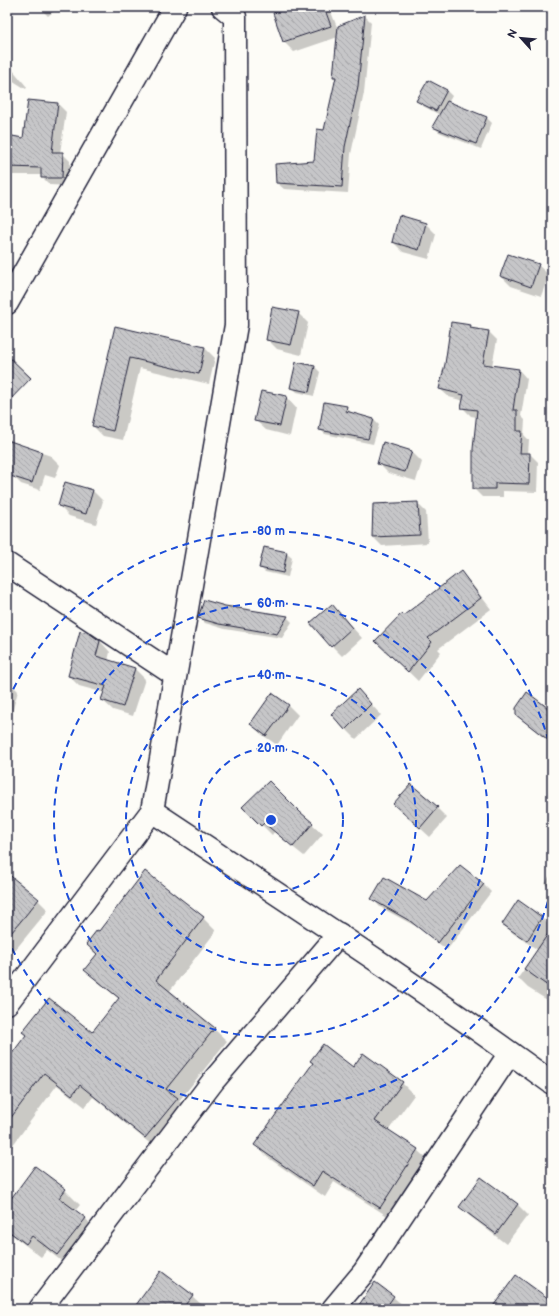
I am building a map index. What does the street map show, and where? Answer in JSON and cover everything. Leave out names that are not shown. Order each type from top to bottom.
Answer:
[{"type":"street","points":[[7,303],[175,7]]},
{"type":"street","points":[[7,1003],[152,811],[236,325],[235,17],[223,7]]},
{"type":"street","points":[[7,564],[175,675]]},
{"type":"street","points":[[152,811],[339,934],[552,1083]]},
{"type":"street","points":[[40,1309],[214,1080],[339,934]]},
{"type":"street","points":[[333,1309],[364,1272],[510,1053]]},
{"type":"building","points":[[292,7],[324,7],[331,26],[283,42],[273,13]]},
{"type":"building","points":[[365,15],[358,86],[345,147],[342,187],[276,183],[275,164],[314,161],[317,129],[324,130],[336,77],[333,77],[338,26]]},
{"type":"building","points":[[428,80],[447,90],[436,111],[416,101]]},
{"type":"building","points":[[28,100],[58,103],[52,152],[63,152],[62,178],[41,178],[41,168],[7,167],[7,135],[23,138]]},
{"type":"building","points":[[447,101],[487,117],[476,144],[432,127]]},
{"type":"building","points":[[399,215],[426,223],[419,250],[392,242]]},
{"type":"building","points":[[508,254],[539,264],[531,287],[500,276]]},
{"type":"building","points":[[272,307],[299,312],[291,345],[266,340]]},
{"type":"building","points":[[451,322],[471,325],[470,328],[489,331],[483,364],[519,369],[513,410],[517,410],[517,431],[522,431],[520,453],[530,453],[529,484],[495,483],[495,489],[473,489],[473,449],[477,410],[461,408],[464,395],[439,389],[445,364]]},
{"type":"building","points":[[115,326],[205,347],[199,374],[130,358],[113,431],[92,426]]},
{"type":"building","points":[[7,355],[31,378],[7,403]]},
{"type":"building","points":[[296,362],[315,366],[309,392],[290,388]]},
{"type":"building","points":[[261,391],[287,396],[280,426],[254,421]]},
{"type":"building","points":[[324,402],[347,406],[346,411],[374,419],[368,439],[319,430]]},
{"type":"building","points":[[7,440],[42,452],[32,483],[7,475]]},
{"type":"building","points":[[383,442],[412,451],[405,472],[377,464]]},
{"type":"building","points":[[65,482],[93,490],[86,514],[58,506]]},
{"type":"building","points":[[418,502],[420,535],[372,537],[373,504]]},
{"type":"building","points":[[264,547],[287,552],[283,573],[259,568]]},
{"type":"building","points":[[461,571],[481,598],[428,638],[432,642],[408,672],[375,641],[402,613],[404,615]]},
{"type":"building","points":[[204,600],[225,606],[288,616],[277,634],[219,624],[198,618]]},
{"type":"building","points":[[332,604],[352,628],[331,647],[310,623]]},
{"type":"building","points":[[80,631],[89,633],[100,641],[96,656],[135,668],[123,707],[101,700],[106,686],[68,676]]},
{"type":"building","points":[[358,689],[371,704],[345,730],[331,714]]},
{"type":"building","points":[[527,692],[552,711],[552,743],[516,715],[516,708]]},
{"type":"building","points":[[272,693],[289,705],[266,736],[250,724]]},
{"type":"building","points":[[269,781],[313,823],[293,847],[264,823],[261,826],[242,807]]},
{"type":"building","points":[[411,784],[438,807],[420,828],[393,804]]},
{"type":"building","points":[[460,865],[484,884],[438,943],[410,921],[371,899],[384,877],[427,901]]},
{"type":"building","points":[[145,871],[204,917],[156,980],[215,1028],[166,1089],[178,1098],[145,1138],[80,1085],[72,1095],[44,1073],[7,1123],[7,1060],[26,1035],[22,1032],[49,998],[92,1032],[119,998],[84,970],[97,954],[86,944],[97,930],[99,931]]},
{"type":"building","points":[[7,873],[39,899],[7,938]]},
{"type":"building","points":[[518,900],[542,917],[527,941],[502,924]]},
{"type":"building","points":[[552,928],[552,989],[524,969]]},
{"type":"building","points":[[323,1044],[353,1067],[363,1053],[403,1082],[375,1121],[418,1149],[380,1208],[322,1171],[313,1186],[254,1145],[313,1063],[310,1061]]},
{"type":"building","points":[[35,1166],[66,1189],[59,1198],[86,1218],[57,1255],[32,1236],[26,1244],[7,1230],[7,1204]]},
{"type":"building","points":[[481,1177],[518,1204],[496,1234],[459,1207]]},
{"type":"building","points":[[161,1271],[193,1295],[182,1309],[133,1309]]},
{"type":"building","points":[[516,1275],[552,1301],[552,1309],[491,1309]]},
{"type":"building","points":[[375,1282],[394,1296],[385,1309],[356,1309]]}]
